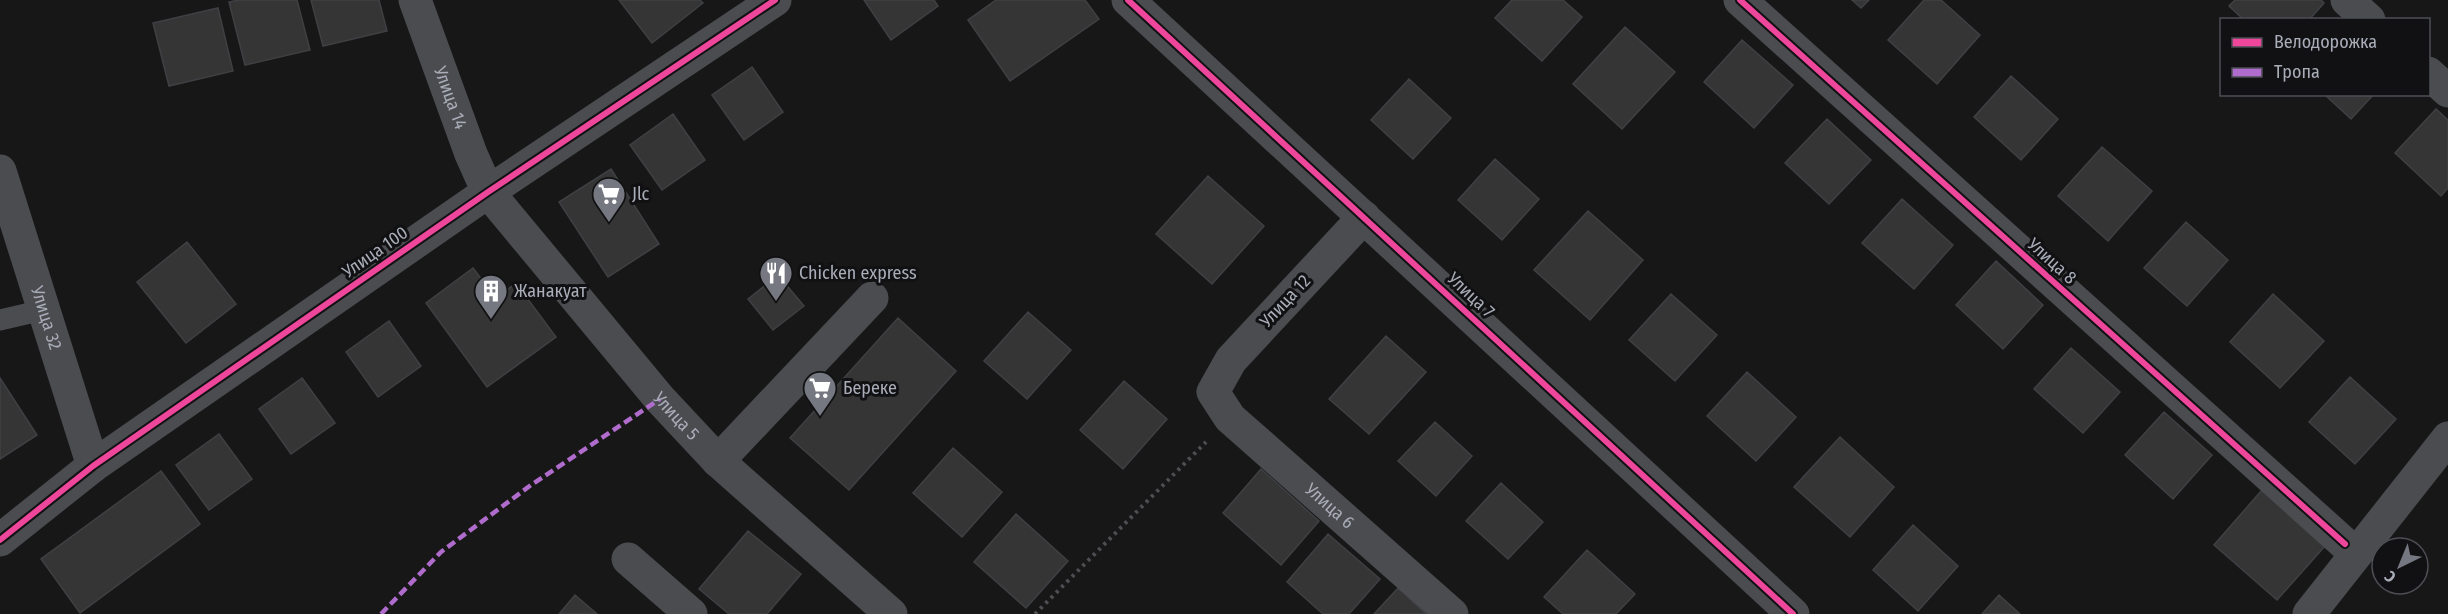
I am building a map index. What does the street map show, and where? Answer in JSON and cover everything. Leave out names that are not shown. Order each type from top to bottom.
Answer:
[{"type":"street","name":"Улица 14","points":[[415,0],[471,154],[488,192]]},
{"type":"street","name":"Улица 100","points":[[0,540],[93,466],[488,192],[776,0]]},
{"type":"street","name":"Улица 7","points":[[1128,0],[1793,614]]},
{"type":"street","name":"Улица 8","points":[[1740,0],[2345,544]]},
{"type":"street","points":[[2347,0],[2367,18]]},
{"type":"street","points":[[2430,75],[2448,91]]},
{"type":"street","name":"Улица 32","points":[[0,171],[93,466]]},
{"type":"street","name":"Улица 5","points":[[488,192],[660,399],[718,461],[891,614]]},
{"type":"street","name":"Улица 12","points":[[1222,405],[1231,360],[1364,217]]},
{"type":"street","points":[[718,461],[872,298]]},
{"type":"street","name":"Улица 6","points":[[1222,405],[1452,614]]},
{"type":"street","points":[[2308,614],[2448,438]]},
{"type":"street","points":[[628,559],[692,614]]},
{"type":"lane","points":[[0,320],[43,310]]},
{"type":"path","points":[[1035,614],[1222,405]]},
{"type":"building","points":[[297,0],[310,50],[245,65],[229,2]]},
{"type":"building","points":[[311,0],[379,0],[387,31],[323,46]]},
{"type":"building","points":[[619,0],[700,0],[703,3],[652,43]]},
{"type":"building","points":[[864,0],[934,0],[938,6],[891,40]]},
{"type":"building","points":[[996,0],[1085,0],[1099,19],[1010,81],[968,20]]},
{"type":"building","points":[[1512,0],[1563,0],[1582,17],[1542,61],[1495,18]]},
{"type":"building","points":[[1852,0],[1869,0],[1861,8]]},
{"type":"building","points":[[1924,0],[1941,0],[1980,35],[1937,84],[1888,40]]},
{"type":"building","points":[[2235,0],[2321,0],[2324,3],[2311,18],[2242,18],[2229,6]]},
{"type":"building","points":[[218,8],[233,71],[169,86],[153,23]]},
{"type":"building","points":[[1625,27],[1675,72],[1622,129],[1573,84]]},
{"type":"building","points":[[1742,40],[1793,85],[1754,128],[1704,82]]},
{"type":"building","points":[[752,67],[783,112],[744,140],[712,95]]},
{"type":"building","points":[[2011,76],[2058,119],[2021,160],[1974,117]]},
{"type":"building","points":[[1409,79],[1451,118],[1413,159],[1371,120]]},
{"type":"building","points":[[2326,96],[2372,96],[2351,119]]},
{"type":"building","points":[[2436,109],[2448,120],[2448,188],[2441,196],[2395,153]]},
{"type":"building","points":[[673,114],[705,160],[662,190],[630,145]]},
{"type":"building","points":[[1827,119],[1871,160],[1829,204],[1785,163]]},
{"type":"building","points":[[2102,147],[2152,191],[2108,241],[2058,196]]},
{"type":"building","points":[[1495,159],[1539,199],[1502,240],[1458,200]]},
{"type":"building","name":"Jlc","points":[[611,169],[659,244],[608,277],[559,202]]},
{"type":"building","points":[[1208,176],[1264,226],[1212,284],[1156,234]]},
{"type":"building","points":[[1902,199],[1953,245],[1914,289],[1862,243]]},
{"type":"building","points":[[1588,211],[1643,260],[1590,320],[1534,270]]},
{"type":"building","points":[[2186,222],[2228,260],[2187,306],[2144,268]]},
{"type":"building","points":[[187,242],[236,304],[186,343],[137,282]]},
{"type":"building","points":[[1996,261],[2043,305],[2003,349],[1956,305]]},
{"type":"building","name":"Жанакуат","points":[[473,268],[496,298],[516,283],[556,337],[487,387],[426,303]]},
{"type":"building","name":"Chicken express","points":[[778,275],[804,306],[773,330],[748,299]]},
{"type":"building","points":[[1671,294],[1717,335],[1675,381],[1629,340]]},
{"type":"building","points":[[2273,294],[2324,341],[2280,388],[2230,342]]},
{"type":"building","points":[[1028,312],[1071,350],[1027,399],[984,361]]},
{"type":"building","points":[[898,318],[956,371],[849,490],[790,438]]},
{"type":"building","points":[[389,321],[421,366],[378,397],[346,352]]},
{"type":"building","points":[[1386,336],[1426,372],[1369,434],[1329,399]]},
{"type":"building","points":[[2071,348],[2120,392],[2083,433],[2034,389]]},
{"type":"building","points":[[1747,372],[1796,417],[1756,461],[1707,416]]},
{"type":"building","points":[[2350,377],[2396,419],[2355,464],[2309,422]]},
{"type":"building","points":[[0,378],[37,435],[0,459]]},
{"type":"building","points":[[302,378],[335,423],[291,454],[259,409]]},
{"type":"building","points":[[1124,381],[1167,419],[1123,469],[1080,430]]},
{"type":"building","points":[[2164,412],[2212,455],[2173,499],[2125,455]]},
{"type":"building","points":[[1435,422],[1472,456],[1436,496],[1398,461]]},
{"type":"building","points":[[219,434],[252,479],[209,510],[176,465]]},
{"type":"building","points":[[1840,437],[1894,487],[1850,537],[1794,487]]},
{"type":"building","points":[[953,448],[1002,492],[962,537],[913,493]]},
{"type":"building","points":[[1261,469],[1319,521],[1281,565],[1223,513]]},
{"type":"building","points":[[161,471],[200,524],[80,613],[41,559]]},
{"type":"building","points":[[1501,483],[1543,522],[1508,559],[1466,521]]},
{"type":"building","points":[[2262,490],[2325,546],[2277,600],[2214,545]]},
{"type":"building","points":[[1016,514],[1068,561],[1026,608],[974,562]]},
{"type":"building","points":[[1913,525],[1958,566],[1918,611],[1873,570]]},
{"type":"building","points":[[748,531],[801,574],[767,614],[729,614],[699,589]]},
{"type":"building","points":[[1328,534],[1380,579],[1349,614],[1323,614],[1287,582]]},
{"type":"building","points":[[1587,550],[1635,594],[1616,614],[1563,614],[1544,597]]},
{"type":"building","points":[[1398,588],[1426,614],[1374,614]]},
{"type":"building","points":[[575,595],[597,614],[559,614]]},
{"type":"building","points":[[1999,595],[2020,614],[1982,614]]},
{"type":"marked path","points":[[381,614],[441,552],[531,485],[660,399]]},
{"type":"cycle path","points":[[0,540],[93,466],[488,192],[775,0]]},
{"type":"cycle path","points":[[1128,0],[1793,614]]},
{"type":"cycle path","points":[[1740,0],[2345,544]]},
{"type":"place","name":"Jlc","points":[[609,223]]},
{"type":"place","name":"Chicken express","points":[[776,302]]},
{"type":"place","name":"Жанакуат","points":[[491,320]]},
{"type":"place","name":"Береке","points":[[820,417]]}]
